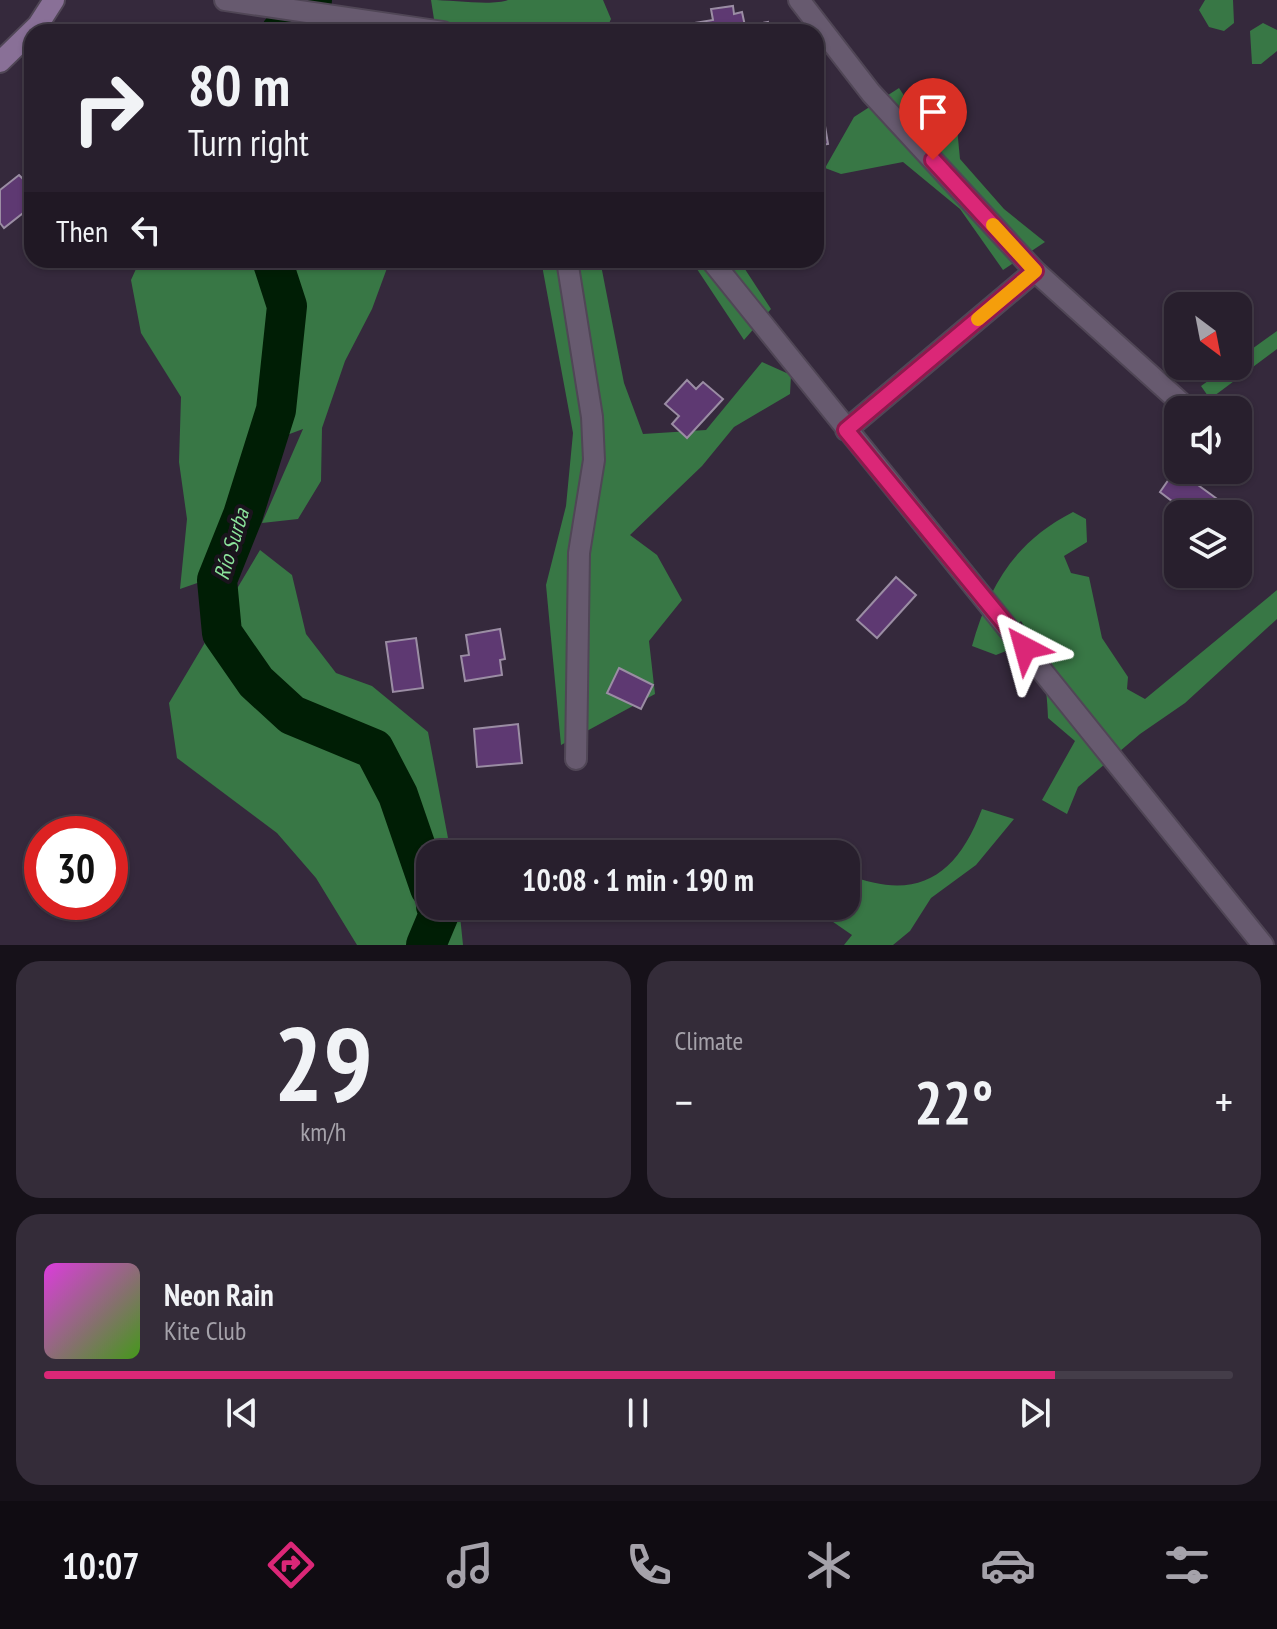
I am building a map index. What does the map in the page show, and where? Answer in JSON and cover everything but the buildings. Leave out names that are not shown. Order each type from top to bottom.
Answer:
[{"type":"street","points":[[39,24],[54,0]]},
{"type":"street","points":[[799,0],[818,24]]},
{"type":"street","points":[[236,1],[390,24]]},
{"type":"street","points":[[824,32],[871,93],[1035,271],[1173,396]]},
{"type":"street","points":[[0,62],[24,39]]},
{"type":"street","points":[[568,268],[592,417],[594,460],[579,553],[576,759]]},
{"type":"street","points":[[717,268],[1263,945]]},
{"type":"street","points":[[846,430],[1035,271]]},
{"type":"green space","points":[[431,0],[483,3],[603,0],[611,19],[609,24],[435,24]]},
{"type":"green space","points":[[1205,0],[1233,0],[1234,23],[1224,31],[1209,27],[1199,10]]},
{"type":"green space","points":[[1263,23],[1277,30],[1277,51],[1261,64],[1252,64],[1250,31]]},
{"type":"green space","points":[[899,88],[920,120],[957,128],[960,159],[1004,209],[1045,242],[1003,270],[960,209],[903,162],[841,174],[825,168],[854,117]]},
{"type":"green space","points":[[136,268],[387,268],[372,309],[345,361],[322,428],[321,481],[298,519],[262,523],[303,429],[252,448],[203,581],[180,589],[187,519],[179,462],[181,397],[141,333],[131,280]]},
{"type":"green space","points":[[542,268],[602,268],[624,383],[643,434],[706,430],[762,362],[791,375],[790,394],[734,427],[702,466],[630,535],[657,555],[682,600],[649,641],[655,694],[561,745],[546,585],[566,506],[573,433]]},
{"type":"green space","points":[[696,268],[744,268],[771,309],[744,340]]},
{"type":"green space","points":[[1277,331],[1277,349],[1252,368],[1252,349]]},
{"type":"green space","points":[[1209,380],[1235,380],[1214,396],[1208,396],[1201,386]]},
{"type":"green space","points":[[1073,512],[1086,519],[1087,542],[1064,556],[1071,573],[1089,577],[1102,638],[1128,677],[1127,689],[1145,699],[1277,590],[1277,619],[1185,703],[1140,734],[1078,787],[1067,814],[1042,800],[1075,741],[1048,718],[1042,667],[1028,632],[1021,621],[1005,635],[1006,651],[996,655],[972,646],[996,584],[1020,551]]},
{"type":"green space","points":[[260,550],[292,575],[306,634],[336,673],[372,686],[428,732],[448,840],[416,840],[416,920],[460,920],[463,945],[357,945],[316,878],[277,833],[177,758],[169,703]]},
{"type":"green space","points":[[982,809],[1014,819],[976,865],[931,898],[910,931],[893,945],[844,945],[852,935],[830,920],[860,920],[860,878],[893,885],[913,884],[930,878],[960,852]]},
{"type":"waterway","name":"Río Surba","points":[[289,24],[312,0]]},
{"type":"waterway","name":"Río Surba","points":[[275,268],[287,306],[276,410],[243,515],[217,580],[222,633],[256,682],[292,715],[374,749],[398,795],[416,847]]},
{"type":"waterway","name":"Río Surba","points":[[426,945],[436,920]]},
{"type":"slow traffic","points":[[978,319],[1035,271],[993,225]]},
{"type":"route","points":[[933,160],[1035,271],[846,430],[1025,648]]}]
